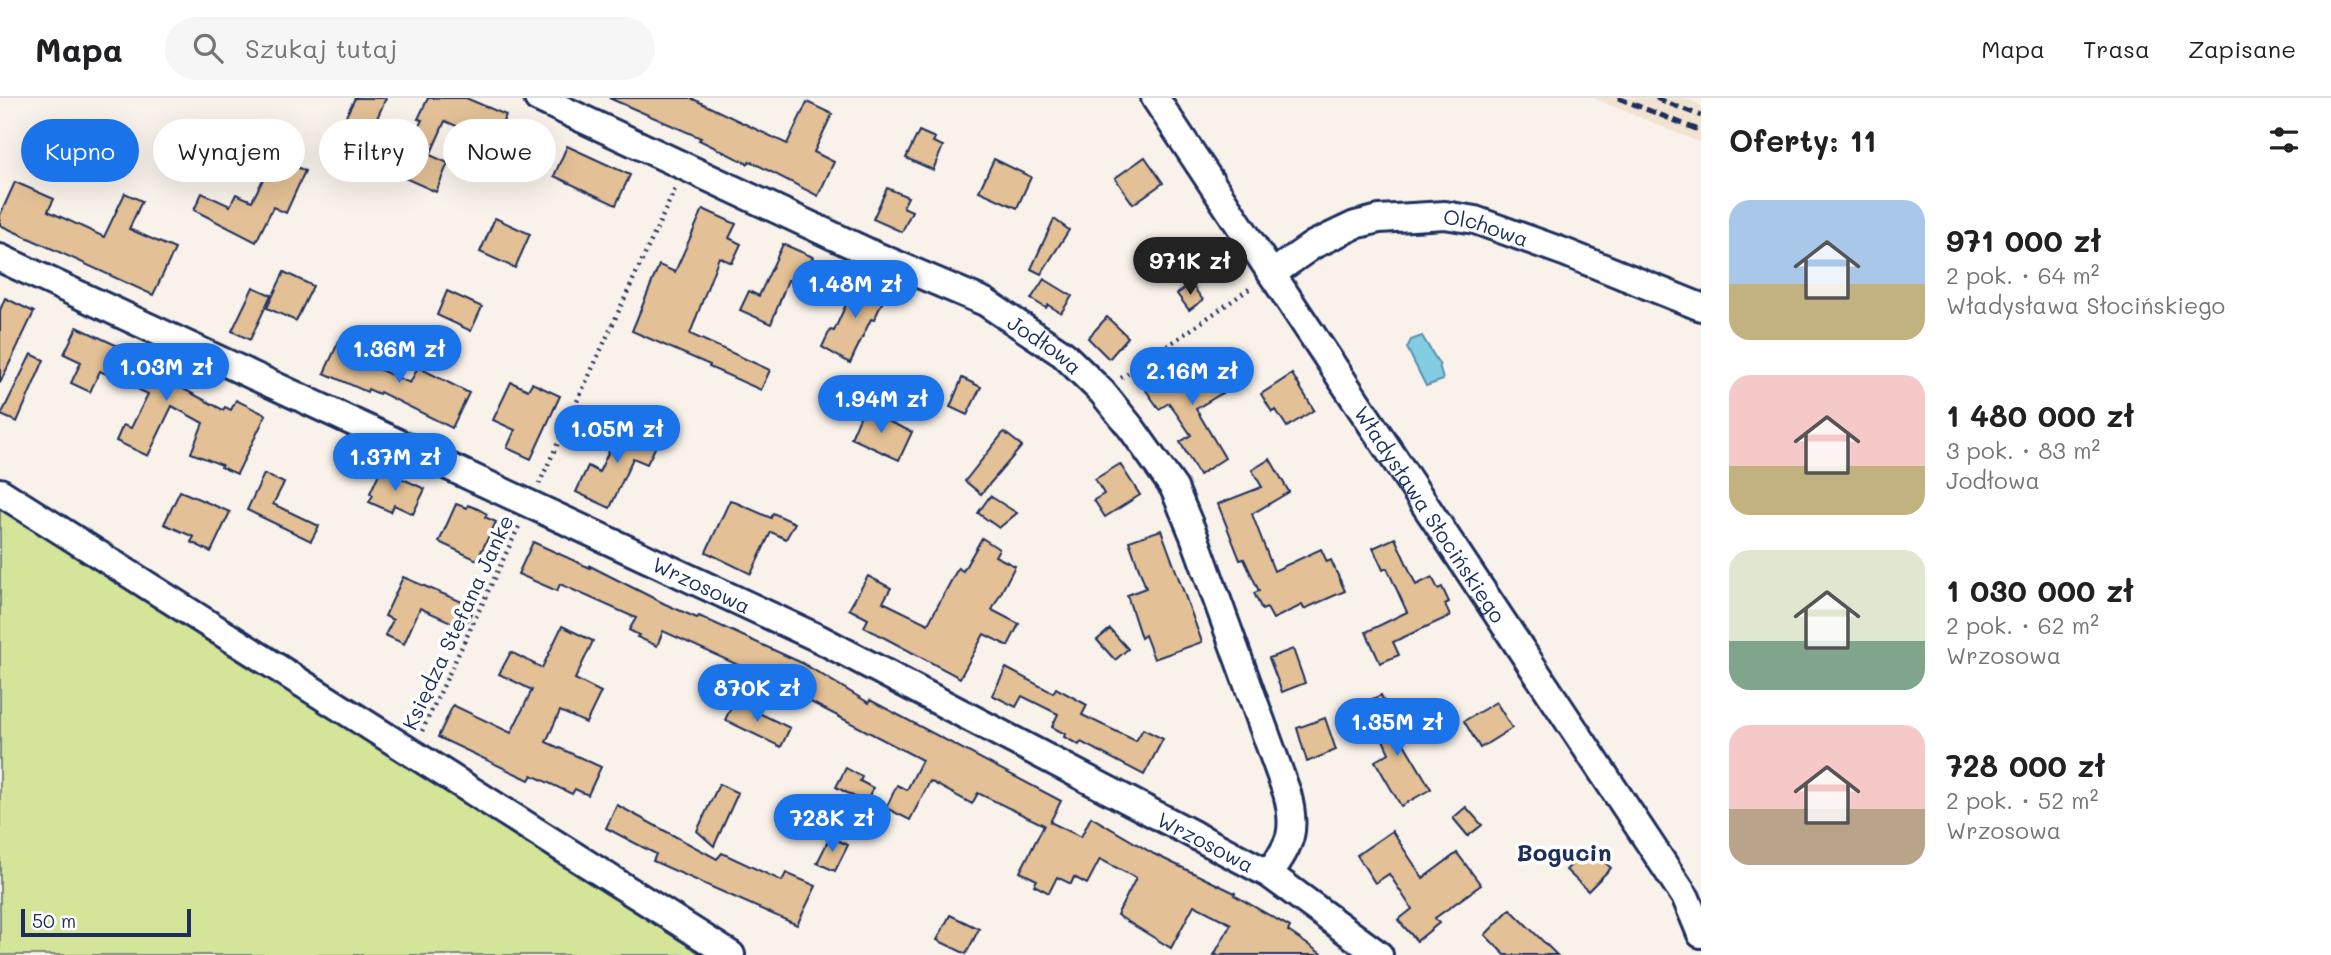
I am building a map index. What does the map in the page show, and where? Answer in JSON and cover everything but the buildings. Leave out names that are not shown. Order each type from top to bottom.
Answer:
[{"type":"street","name":"Jodłowa","points":[[538,98],[874,255],[985,302],[1063,354],[1102,392],[1174,488],[1287,793],[1293,816],[1288,848],[1269,874]]},
{"type":"street","name":"Władysława Słocińskiego","points":[[1155,98],[1686,898],[1701,934]]},
{"type":"street","name":"Olchowa","points":[[1273,273],[1313,245],[1355,225],[1379,219],[1445,215],[1486,224],[1564,252],[1701,307]]},
{"type":"street","name":"Wrzosowa","points":[[0,258],[818,638],[1269,874],[1379,955]]},
{"type":"street","points":[[0,492],[731,955]]},
{"type":"path","name":"Księdza Stefana Janke","points":[[412,753],[685,167]]},
{"type":"path","points":[[1102,392],[1273,273]]},
{"type":"shaded area","points":[[1593,98],[1684,98],[1701,105],[1701,143]]},
{"type":"green space","points":[[0,482],[734,955],[0,955]]},
{"type":"water","points":[[1422,336],[1439,364],[1443,380],[1426,386],[1407,348],[1411,340]]},
{"type":"railway","points":[[1618,98],[1701,131]]},
{"type":"railway","points":[[1656,98],[1701,116]]},
{"type":"district","name":"Bogucin","points":[[1564,851]]}]
